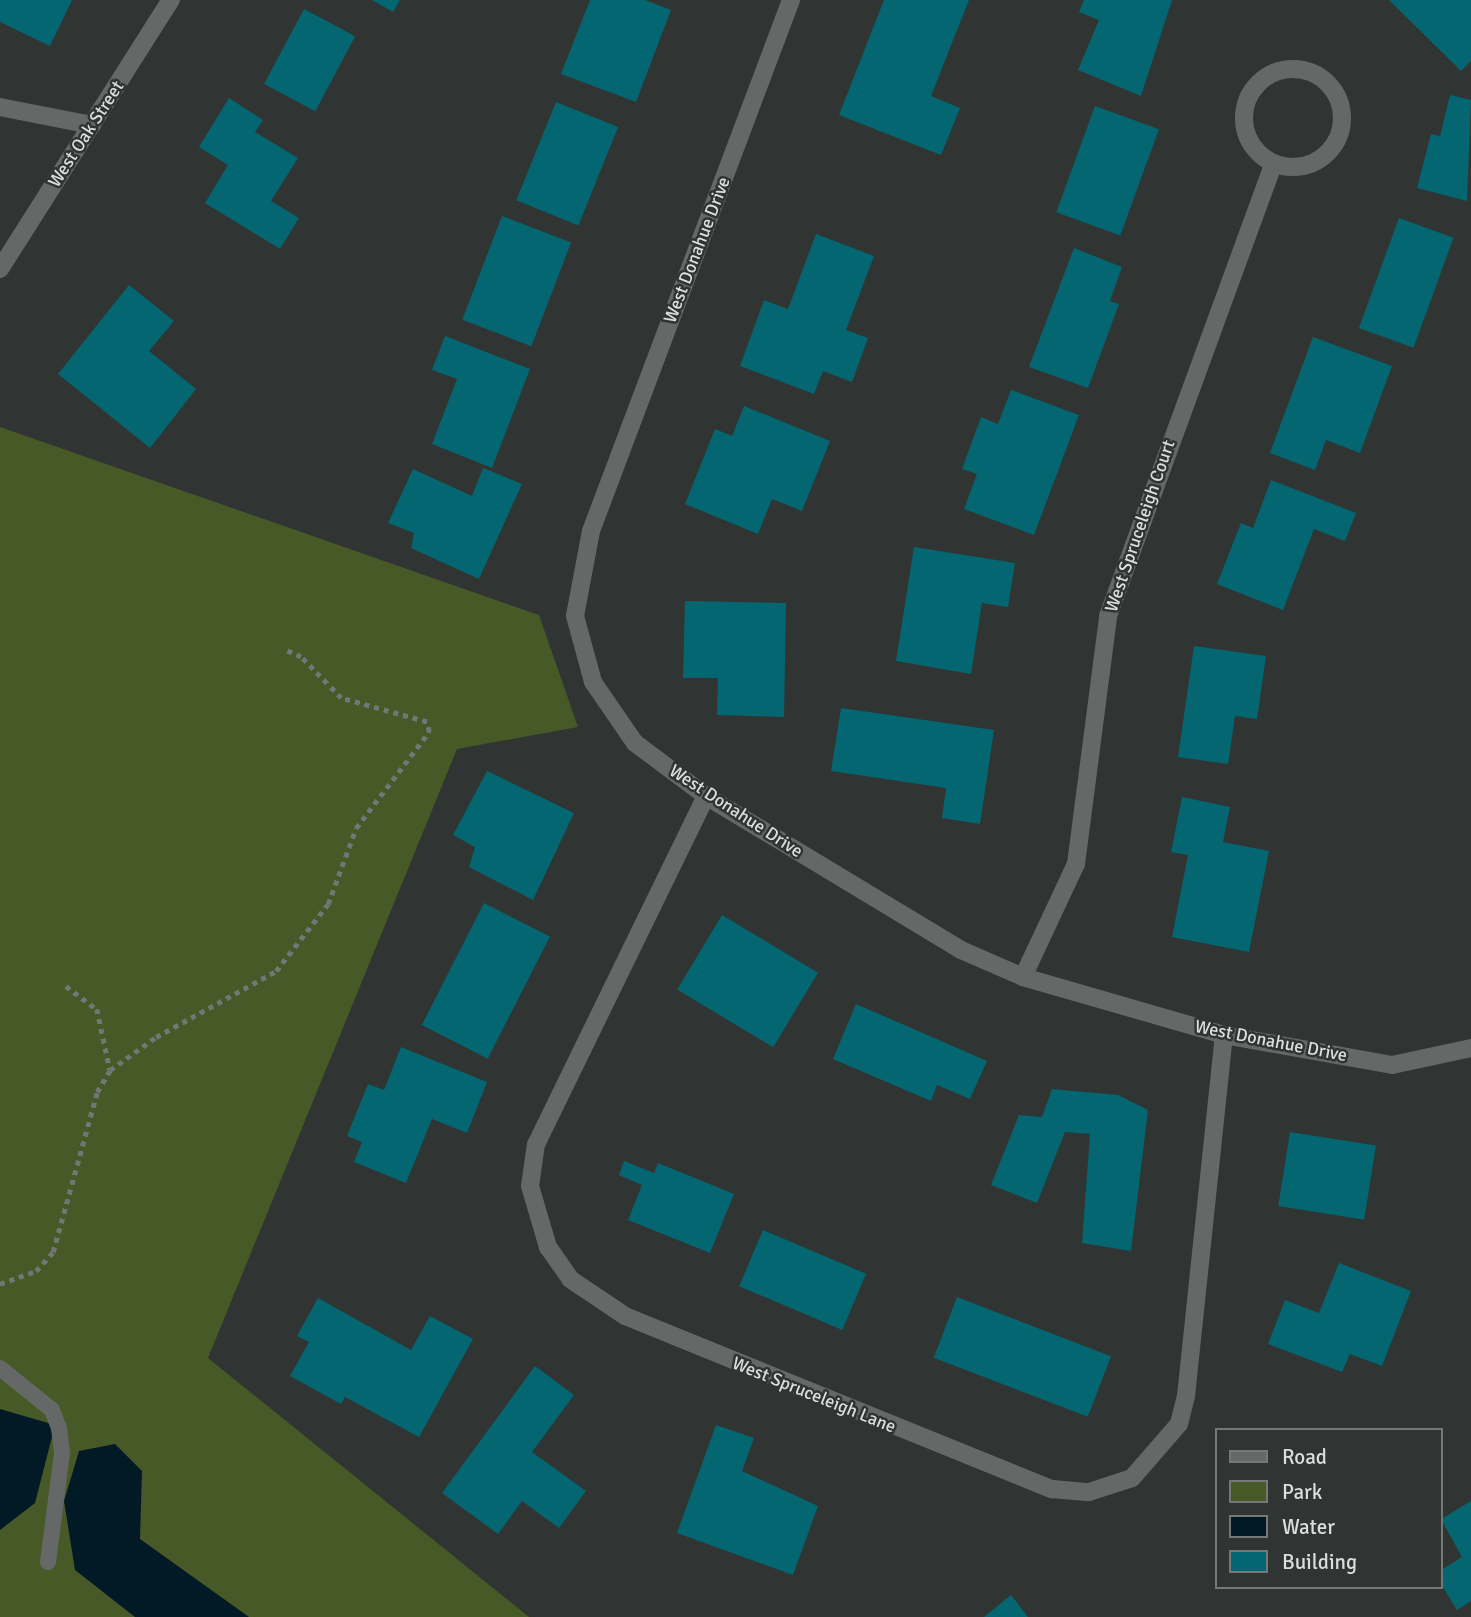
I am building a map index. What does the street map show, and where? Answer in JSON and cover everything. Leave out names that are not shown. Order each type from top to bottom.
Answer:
[{"type":"street","name":"West Oak Street","points":[[0,269],[171,0]]},
{"type":"street","name":"West Donahue Drive","points":[[791,0],[590,531],[575,616],[593,682],[635,743],[706,796],[961,950],[1023,977],[1224,1035],[1392,1065],[1471,1048]]},
{"type":"street","points":[[1286,68],[1318,75],[1339,99],[1340,132],[1321,159],[1290,168],[1273,164],[1260,155],[1244,128],[1248,96],[1286,68]]},
{"type":"street","points":[[0,107],[92,125]]},
{"type":"street","name":"West Spruceleigh Court","points":[[1023,977],[1076,864],[1108,616],[1273,164]]},
{"type":"street","name":"West Spruceleigh Lane","points":[[706,796],[550,1104],[536,1144],[530,1186],[548,1247],[570,1279],[625,1316],[1052,1489],[1088,1492],[1132,1478],[1180,1424],[1186,1396],[1224,1035]]},
{"type":"lane","points":[[0,1368],[52,1410],[59,1428],[62,1454],[48,1562]]},
{"type":"path","points":[[0,1284],[36,1271],[53,1252],[93,1104],[110,1070],[156,1037],[276,971],[328,904],[356,828],[429,732],[427,722],[341,698],[301,657],[285,650]]},
{"type":"path","points":[[66,986],[97,1009],[110,1070]]},
{"type":"green space","points":[[0,427],[539,615],[578,727],[457,749],[208,1358],[529,1617],[0,1617]]},
{"type":"water","points":[[0,1409],[55,1425],[35,1503],[0,1530]]},
{"type":"water","points":[[115,1444],[142,1471],[140,1539],[249,1617],[135,1617],[75,1570],[64,1501],[79,1451]]},
{"type":"building","points":[[0,0],[72,0],[50,46],[0,22]]},
{"type":"building","points":[[372,0],[400,0],[393,12]]},
{"type":"building","points":[[590,0],[645,0],[671,10],[636,102],[561,74]]},
{"type":"building","points":[[884,0],[969,0],[931,96],[960,108],[941,155],[839,115]]},
{"type":"building","points":[[1084,0],[1172,0],[1141,96],[1078,70],[1099,20],[1079,12]]},
{"type":"building","points":[[1389,0],[1471,0],[1471,61],[1461,71]]},
{"type":"building","points":[[304,9],[355,36],[315,111],[264,84]]},
{"type":"building","points":[[1450,95],[1471,100],[1467,201],[1417,188],[1431,134],[1440,136]]},
{"type":"building","points":[[229,98],[263,120],[255,132],[298,158],[271,201],[299,218],[280,249],[205,203],[228,165],[199,147]]},
{"type":"building","points":[[556,102],[618,127],[578,225],[516,200]]},
{"type":"building","points":[[1095,106],[1159,129],[1120,235],[1056,212]]},
{"type":"building","points":[[502,216],[571,243],[531,346],[462,320]]},
{"type":"building","points":[[1399,218],[1454,238],[1413,348],[1359,328]]},
{"type":"building","points":[[816,234],[874,256],[846,330],[868,338],[852,382],[823,371],[814,394],[740,366],[764,300],[788,309]]},
{"type":"building","points":[[1074,248],[1122,267],[1110,301],[1119,304],[1088,388],[1029,367]]},
{"type":"building","points":[[129,285],[174,321],[149,351],[196,389],[150,448],[58,374]]},
{"type":"building","points":[[445,336],[530,369],[492,468],[432,444],[457,379],[432,370]]},
{"type":"building","points":[[1313,337],[1392,366],[1360,453],[1326,440],[1315,470],[1270,453]]},
{"type":"building","points":[[1011,390],[1079,415],[1034,535],[964,509],[977,474],[962,469],[981,417],[998,424]]},
{"type":"building","points":[[744,406],[830,441],[802,511],[772,499],[758,534],[685,504],[715,429],[732,436]]},
{"type":"building","points":[[483,468],[522,484],[479,579],[411,548],[414,533],[388,523],[413,469],[472,496]]},
{"type":"building","points":[[1271,480],[1356,513],[1345,541],[1314,529],[1283,610],[1217,584],[1241,523],[1253,528]]},
{"type":"building","points":[[914,547],[1015,563],[1008,607],[982,603],[971,674],[896,661]]},
{"type":"building","points":[[685,601],[786,603],[784,717],[717,715],[718,678],[683,678]]},
{"type":"building","points":[[1194,646],[1266,656],[1257,719],[1235,716],[1228,764],[1178,757]]},
{"type":"building","points":[[841,708],[994,730],[980,824],[942,818],[946,788],[831,771]]},
{"type":"building","points":[[487,771],[574,813],[533,900],[469,867],[475,847],[453,835]]},
{"type":"building","points":[[1182,797],[1230,807],[1223,842],[1269,851],[1249,952],[1172,937],[1188,855],[1171,852]]},
{"type":"building","points":[[484,903],[550,937],[488,1059],[422,1025]]},
{"type":"building","points":[[722,915],[818,973],[773,1047],[677,990]]},
{"type":"building","points":[[856,1004],[987,1061],[970,1099],[937,1085],[931,1101],[833,1059]]},
{"type":"building","points":[[401,1047],[487,1082],[467,1133],[432,1119],[406,1183],[354,1162],[362,1142],[347,1136],[368,1084],[384,1090]]},
{"type":"building","points":[[1052,1089],[1118,1095],[1148,1110],[1131,1251],[1082,1243],[1090,1134],[1065,1132],[1037,1203],[991,1185],[1019,1115],[1042,1117]]},
{"type":"building","points":[[1290,1132],[1376,1146],[1364,1220],[1278,1206]]},
{"type":"building","points":[[624,1161],[654,1173],[658,1163],[734,1194],[710,1253],[628,1220],[642,1185],[619,1175]]},
{"type":"building","points":[[763,1230],[866,1274],[842,1330],[739,1286]]},
{"type":"building","points":[[1339,1263],[1411,1291],[1382,1366],[1350,1354],[1342,1372],[1268,1344],[1285,1300],[1319,1313]]},
{"type":"building","points":[[957,1297],[1111,1356],[1088,1417],[934,1358]]},
{"type":"building","points":[[318,1298],[411,1350],[430,1316],[473,1339],[419,1437],[345,1397],[341,1404],[290,1376],[309,1342],[297,1336]]},
{"type":"building","points":[[535,1366],[574,1395],[532,1452],[586,1491],[559,1528],[522,1501],[498,1534],[442,1493]]},
{"type":"building","points":[[716,1425],[754,1438],[742,1471],[818,1506],[793,1575],[677,1533]]},
{"type":"building","points":[[1471,1501],[1471,1601],[1457,1610],[1443,1587],[1443,1569],[1462,1557],[1443,1523],[1443,1518]]},
{"type":"building","points":[[1011,1595],[1028,1617],[984,1617]]}]
